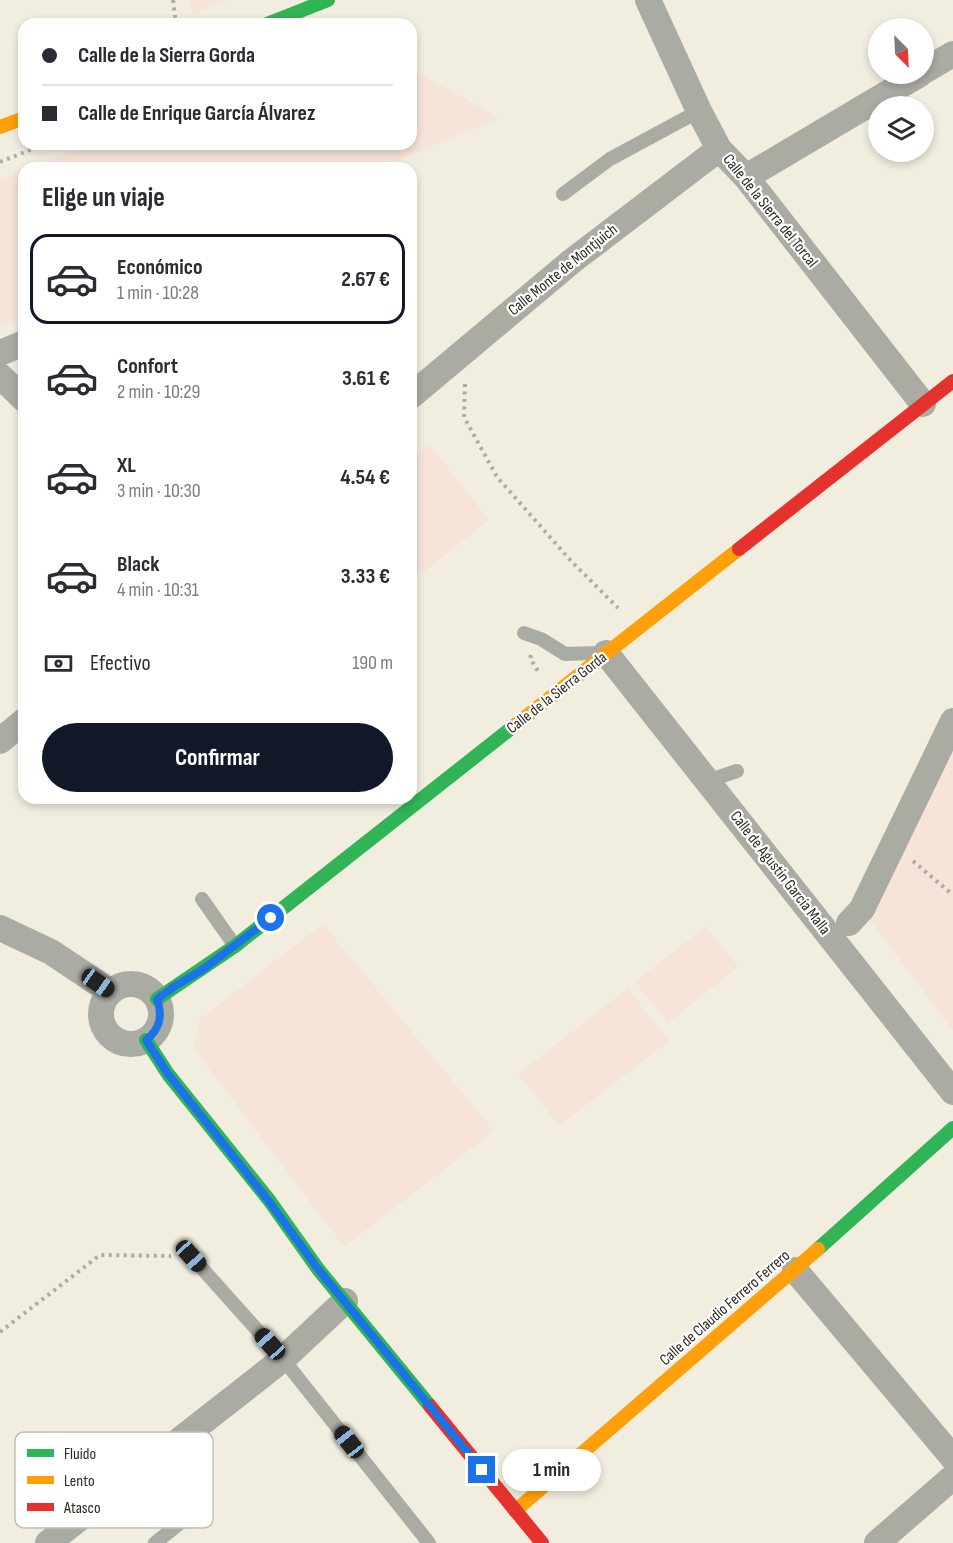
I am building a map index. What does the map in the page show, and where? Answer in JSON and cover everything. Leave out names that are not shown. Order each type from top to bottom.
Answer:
[{"type":"street","points":[[282,18],[328,0]]},
{"type":"street","name":"Calle de la Sierra del Torcal","points":[[648,0],[719,149],[746,177],[923,404]]},
{"type":"street","points":[[934,65],[953,54]]},
{"type":"street","points":[[746,177],[903,84]]},
{"type":"street","points":[[0,127],[18,120]]},
{"type":"street","name":"Calle Monte de Montjuich","points":[[417,391],[572,261],[719,149]]},
{"type":"street","points":[[0,353],[18,346]]},
{"type":"street","points":[[0,376],[18,393]]},
{"type":"street","name":"Calle de la Sierra Gorda","points":[[417,802],[953,381]]},
{"type":"street","name":"Calle de Agustín García Malla","points":[[606,653],[953,1092]]},
{"type":"street","points":[[849,922],[862,909],[953,721]]},
{"type":"street","points":[[0,741],[18,726]]},
{"type":"street","name":"Calle de la Sierra Gorda","points":[[157,999],[235,946],[415,804]]},
{"type":"street","points":[[0,930],[51,952],[111,992]]},
{"type":"street","points":[[136,985],[157,999],[160,1008],[158,1026],[146,1040],[127,1044],[110,1036],[101,1018],[101,1009],[111,992],[118,987],[136,985]]},
{"type":"street","points":[[146,1040],[168,1074],[268,1200],[318,1269],[542,1543]]},
{"type":"street","name":"Calle de Claudio Ferrero Ferrero","points":[[515,1511],[795,1270],[953,1128]]},
{"type":"street","points":[[795,1270],[953,1458]]},
{"type":"street","points":[[189,1432],[283,1359],[345,1301]]},
{"type":"street","points":[[877,1543],[953,1477]]},
{"type":"street","points":[[48,1543],[67,1528]]},
{"type":"lane","points":[[563,194],[610,159],[699,111]]},
{"type":"lane","points":[[524,633],[541,639],[565,654],[606,653]]},
{"type":"lane","points":[[707,781],[737,771]]},
{"type":"lane","points":[[202,899],[235,946]]},
{"type":"lane","points":[[191,1256],[283,1359],[429,1543]]},
{"type":"lane","points":[[155,1543],[174,1528]]},
{"type":"path","points":[[173,0],[175,18]]},
{"type":"path","points":[[0,162],[30,150]]},
{"type":"path","points":[[466,350],[464,417],[497,477],[572,562],[621,610]]},
{"type":"path","points":[[532,675],[539,670],[530,658],[533,652]]},
{"type":"path","points":[[893,844],[953,896]]},
{"type":"path","points":[[0,1332],[100,1255],[191,1256]]},
{"type":"shaded area","points":[[189,0],[228,0],[192,15]]},
{"type":"shaded area","points":[[417,72],[500,118],[394,162],[43,162],[74,150],[417,150]]},
{"type":"shaded area","points":[[18,172],[18,318],[0,326],[0,179]]},
{"type":"shaded area","points":[[429,444],[489,520],[417,577],[417,454]]},
{"type":"shaded area","points":[[953,721],[953,1031],[862,909]]},
{"type":"shaded area","points":[[323,924],[494,1131],[344,1247],[194,1049],[200,1019]]},
{"type":"shaded area","points":[[706,926],[738,967],[668,1023],[635,982]]},
{"type":"shaded area","points":[[628,988],[669,1041],[559,1126],[518,1074]]},
{"type":"traffic: fast","points":[[282,18],[328,0]]},
{"type":"traffic: fast","points":[[417,802],[514,726]]},
{"type":"traffic: fast","points":[[157,999],[235,946],[415,804]]},
{"type":"traffic: fast","points":[[146,1040],[168,1074],[269,1200],[318,1269],[430,1406]]},
{"type":"traffic: fast","points":[[818,1249],[953,1128]]},
{"type":"traffic: slow","points":[[0,127],[18,120]]},
{"type":"traffic: slow","points":[[514,726],[739,549]]},
{"type":"traffic: slow","points":[[515,1511],[818,1249]]},
{"type":"traffic: jam","points":[[739,549],[953,381]]},
{"type":"traffic: jam","points":[[430,1406],[542,1543]]},
{"type":"route","points":[[271,918],[202,970],[157,999],[160,1008],[158,1026],[146,1040],[155,1057],[268,1200],[318,1269],[482,1470]]}]
